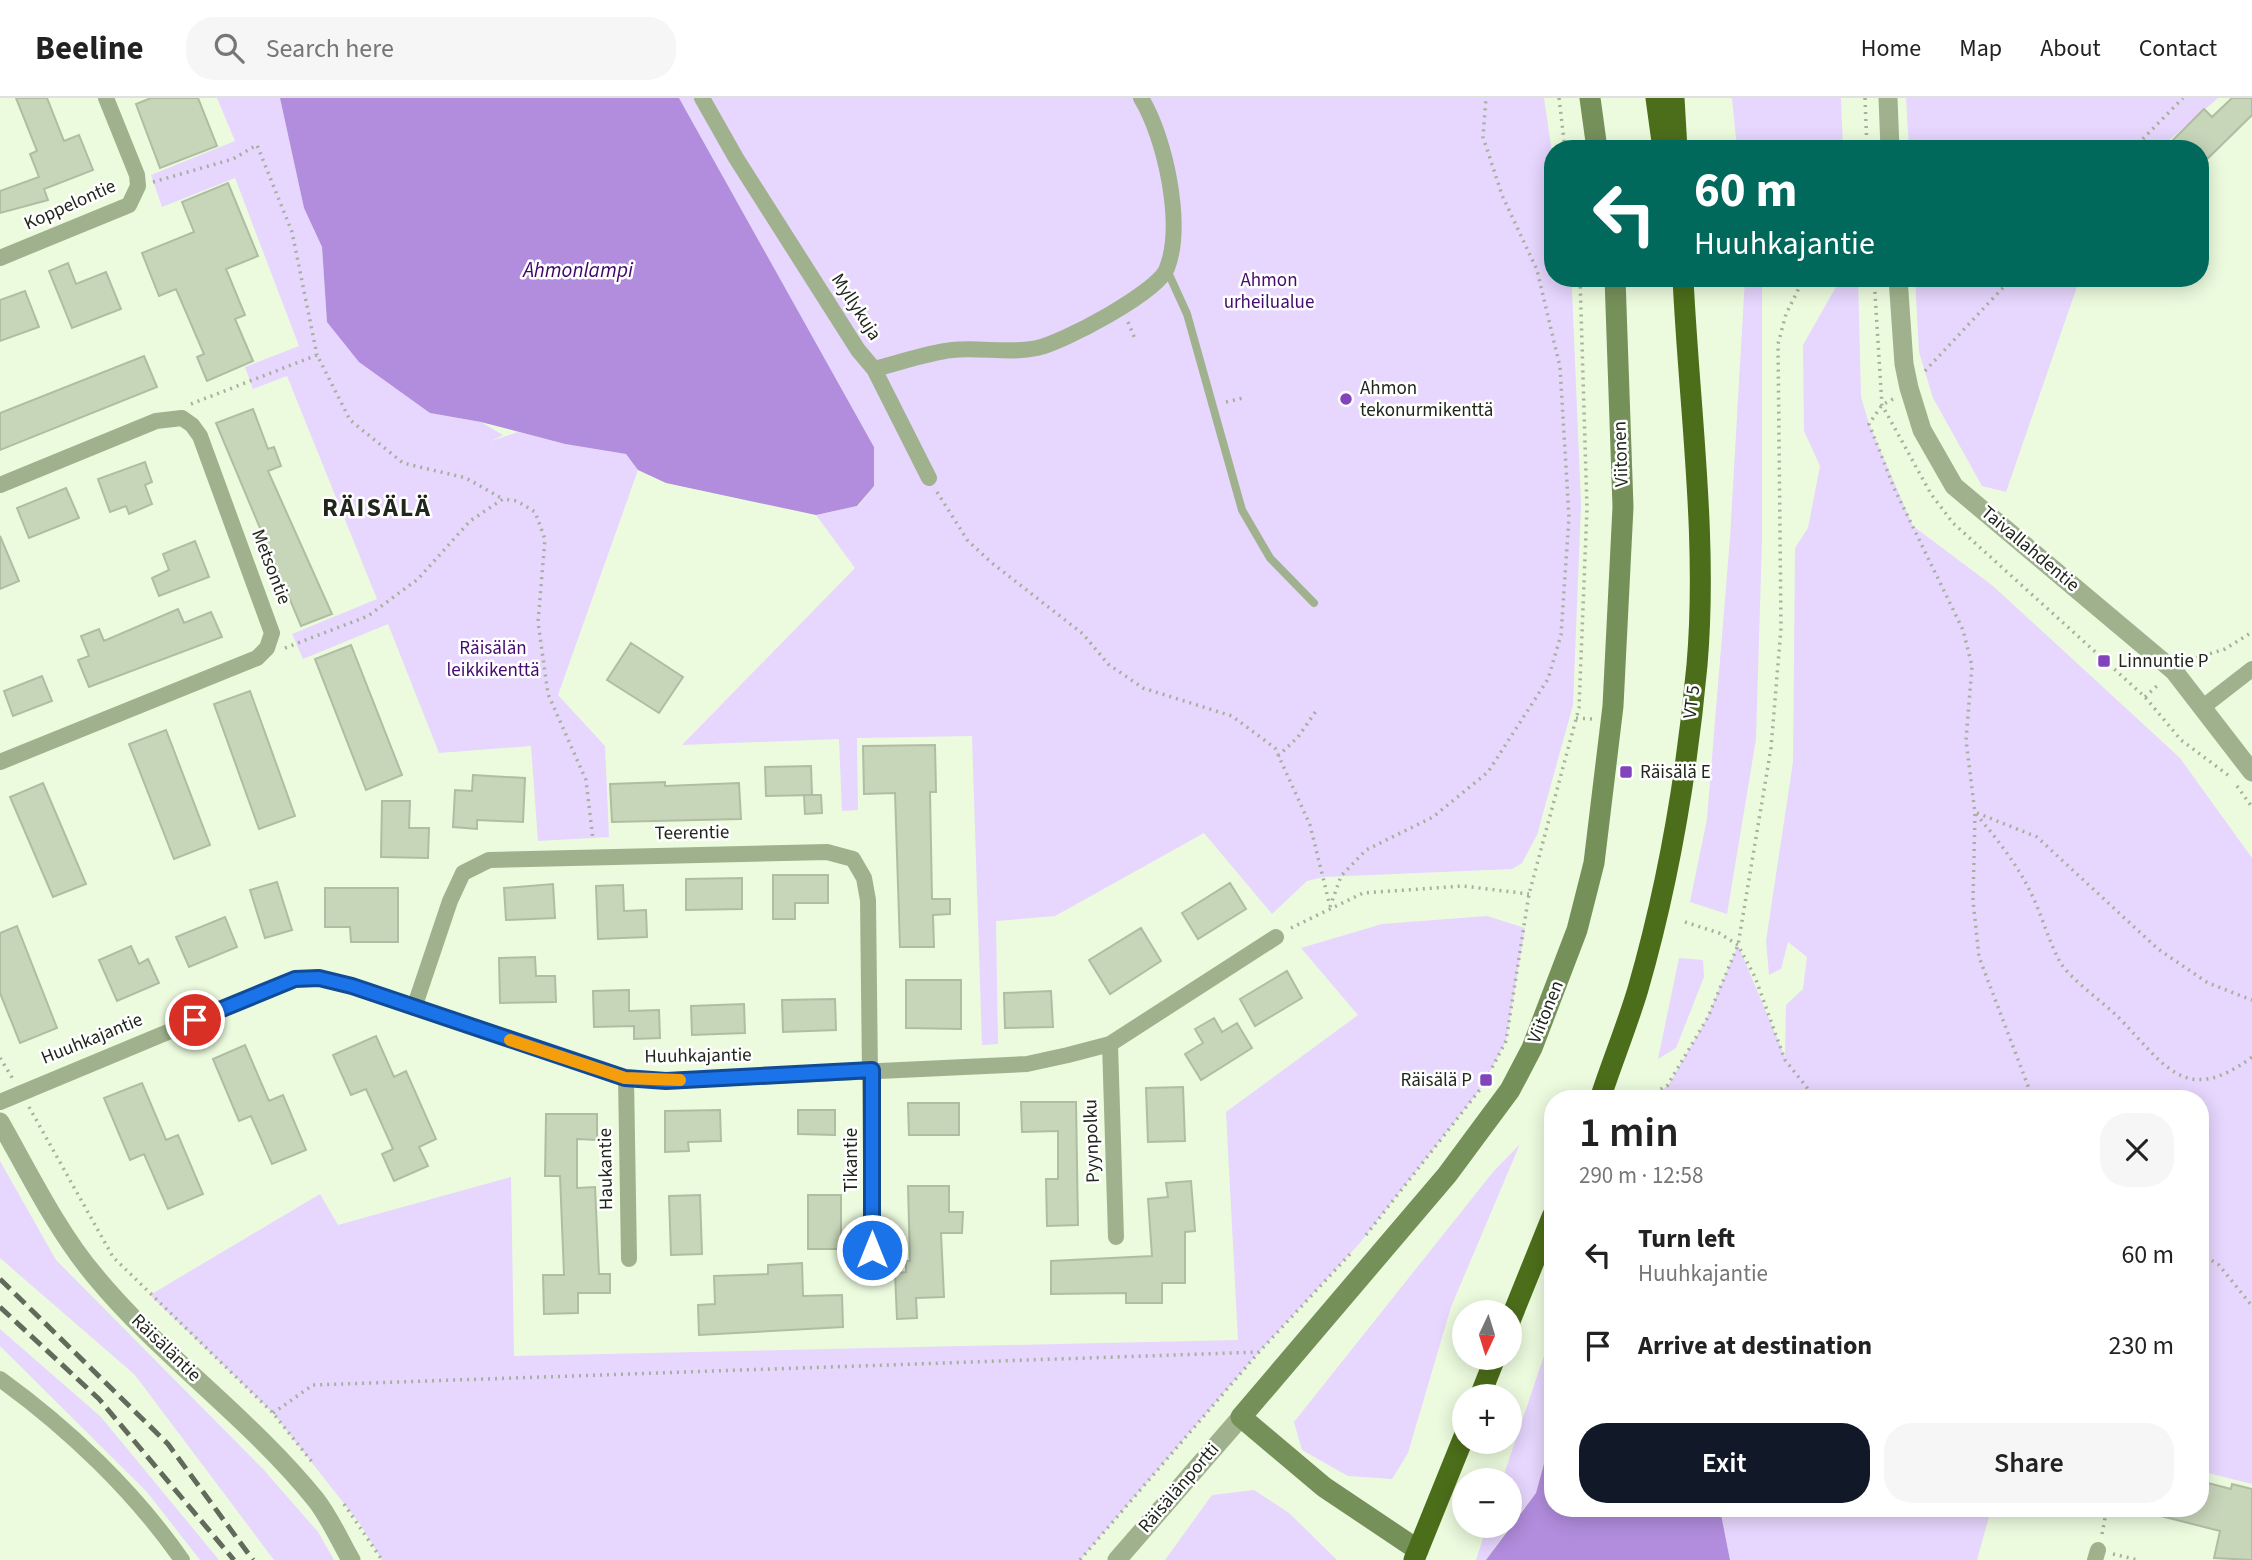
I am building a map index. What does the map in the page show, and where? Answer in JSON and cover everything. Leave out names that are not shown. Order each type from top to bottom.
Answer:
[{"type":"highway","points":[[1656,98],[1662,140]]},
{"type":"highway","points":[[1674,98],[1676,140]]},
{"type":"highway","name":"VT 5","points":[[1603,1090],[1637,990],[1657,916],[1683,774],[1697,664],[1699,555],[1682,287]]},
{"type":"highway","points":[[1518,1300],[1544,1237]]},
{"type":"highway","points":[[1416,1555],[1457,1454]]},
{"type":"main road","points":[[1590,98],[1596,140]]},
{"type":"main road","name":"Viitonen","points":[[1241,1417],[1447,1175],[1510,1090],[1532,1048],[1577,930],[1594,863],[1613,706],[1623,507],[1615,287]]},
{"type":"main road","points":[[1241,1417],[1324,1487],[1416,1555]]},
{"type":"street","name":"Koppelontie","points":[[0,258],[129,205],[138,186],[137,175],[106,98]]},
{"type":"street","name":"Myllykuja","points":[[702,98],[736,158],[858,350],[874,369],[952,350],[1038,348],[1123,307],[1146,292],[1167,270]]},
{"type":"street","points":[[1141,98],[1150,114],[1170,179],[1174,222],[1167,270]]},
{"type":"street","points":[[1888,98],[1890,140]]},
{"type":"street","name":"Taivallahdentie","points":[[1899,287],[1904,364],[1909,388],[1922,430],[1954,486],[2174,671],[2252,772]]},
{"type":"street","points":[[874,369],[929,478]]},
{"type":"street","points":[[0,485],[156,421],[176,417]]},
{"type":"street","name":"Metsontie","points":[[176,417],[192,425],[200,436],[270,623],[272,633],[267,648]]},
{"type":"street","points":[[0,762],[257,658],[267,648]]},
{"type":"street","points":[[2203,707],[2252,669]]},
{"type":"street","name":"Teerentie","points":[[414,1008],[450,901],[463,873],[489,860],[827,852],[853,859],[864,878],[868,900],[872,1070]]},
{"type":"street","name":"Huuhkajantie","points":[[0,1102],[20,1091],[295,979],[330,981],[625,1078],[666,1081],[1027,1064],[1110,1044],[1276,937]]},
{"type":"street","name":"Pyynpolku","points":[[1110,1044],[1116,1237]]},
{"type":"street","name":"Tikantie","points":[[872,1070],[872,1250]]},
{"type":"street","name":"Haukantie","points":[[625,1078],[629,1259]]},
{"type":"street","name":"Räisäläntie","points":[[0,1122],[93,1275],[150,1336],[222,1401],[317,1502],[351,1560]]},
{"type":"street","points":[[0,1379],[33,1403],[110,1475],[182,1560]]},
{"type":"street","name":"Räisälänportti","points":[[1117,1560],[1241,1417]]},
{"type":"lane","points":[[1167,270],[1187,314],[1242,510],[1270,558],[1314,603]]},
{"type":"path","points":[[1330,907],[1341,876],[1366,850],[1433,817],[1488,772],[1548,679],[1561,635],[1569,517],[1560,367],[1537,270],[1502,195],[1483,137],[1486,98]]},
{"type":"path","points":[[1559,98],[1564,140]]},
{"type":"path","points":[[1866,98],[1867,140]]},
{"type":"path","points":[[2142,140],[2183,98]]},
{"type":"path","points":[[138,186],[233,159],[257,145],[292,232],[317,355],[349,420],[403,464],[466,478],[503,499],[517,501],[535,512],[545,539],[538,622],[548,694],[586,780],[594,856]]},
{"type":"path","points":[[1080,1560],[1259,1352],[1360,1243],[1482,1087],[1506,1041],[1529,894],[1579,708],[1587,508],[1580,287]]},
{"type":"path","points":[[1659,1090],[1667,1086],[1708,1017],[1738,945],[1771,748],[1781,628],[1778,344],[1786,314],[1800,287]]},
{"type":"path","points":[[2004,287],[1909,388],[1882,405],[1869,424],[1894,488],[1963,630],[1972,666],[1966,740],[1975,813],[1973,901],[1979,957],[2030,1090]]},
{"type":"path","points":[[176,417],[178,409],[317,355]]},
{"type":"path","points":[[929,478],[968,541],[992,564],[1083,634],[1108,664],[1143,688],[1232,716],[1275,748],[1310,825],[1330,907]]},
{"type":"path","points":[[267,648],[291,648],[368,616],[418,579],[470,521],[503,499]]},
{"type":"path","points":[[2145,697],[2195,656],[2225,649],[2252,632]]},
{"type":"path","points":[[1278,756],[1298,737],[1316,712]]},
{"type":"path","points":[[1975,813],[2037,837],[2158,949],[2208,983],[2252,1000]]},
{"type":"path","points":[[1975,813],[2003,847],[2031,892],[2061,964],[2120,1018],[2149,1054],[2172,1072],[2197,1081],[2232,1072],[2252,1057]]},
{"type":"path","points":[[1276,937],[1330,907],[1363,893],[1463,886],[1529,894]]},
{"type":"path","points":[[1685,922],[1719,933],[1738,945],[1755,977],[1785,1060],[1809,1090]]},
{"type":"path","points":[[0,1058],[113,1257],[273,1413],[313,1463]]},
{"type":"path","points":[[2209,1259],[2219,1265],[2252,1306]]},
{"type":"path","points":[[273,1413],[313,1385],[1259,1352]]},
{"type":"path","points":[[336,1494],[382,1560]]},
{"type":"path","points":[[2106,1517],[2096,1555],[2138,1560]]},
{"type":"green space","name":"Räisälän leikkikenttä","points":[[217,98],[280,98],[304,208],[322,247],[327,322],[430,413],[481,422],[503,435],[491,441],[518,432],[565,444],[626,454],[638,470],[558,695],[605,746],[609,837],[538,841],[531,746],[439,753],[388,624],[303,659],[292,634],[377,599],[287,376],[253,389],[245,367],[299,346],[235,178],[162,207],[151,175],[235,141]]},
{"type":"green space","name":"Ahmon urheilualue","points":[[679,98],[1544,98],[1550,140],[1544,140],[1544,287],[1572,289],[1581,505],[1573,705],[1537,835],[1522,863],[1512,869],[1324,877],[1307,881],[1272,914],[1204,833],[1055,916],[996,921],[998,1044],[982,1045],[972,736],[857,738],[858,810],[842,811],[839,739],[682,745],[855,568],[816,515],[858,506],[874,486],[874,447]]},
{"type":"green space","points":[[1732,98],[1841,98],[1843,140],[1736,140]]},
{"type":"green space","points":[[1906,98],[2218,98],[2169,140],[1908,140]]},
{"type":"green space","points":[[1744,287],[1762,287],[1762,539],[1756,739],[1727,914],[1690,902],[1707,819],[1730,538]]},
{"type":"green space","points":[[1836,287],[1858,287],[1861,397],[1869,424],[1913,526],[1993,586],[2180,758],[2252,858],[2252,1484],[2209,1473],[2209,1090],[1660,1090],[1668,1086],[1706,1020],[1738,945],[1785,1057],[1786,1005],[1803,989],[1807,957],[1788,942],[1781,969],[1769,975],[1766,941],[1793,762],[1795,548],[1808,528],[1820,466],[1804,431],[1803,345]]},
{"type":"green space","points":[[1915,287],[2077,287],[2006,492],[1982,486],[1933,398],[1919,352]]},
{"type":"green space","points":[[1487,916],[1525,928],[1506,1041],[1482,1087],[1359,1244],[1259,1352],[1080,1560],[382,1560],[360,1524],[273,1413],[150,1295],[320,1194],[338,1225],[511,1177],[514,1356],[1238,1340],[1226,1112],[1358,1015],[1301,948],[1382,924]]},
{"type":"green space","points":[[1679,958],[1703,960],[1704,977],[1676,1048],[1658,1059]]},
{"type":"green space","points":[[1520,1144],[1452,1300],[1408,1453],[1392,1479],[1348,1476],[1302,1450],[1294,1422],[1493,1172]]},
{"type":"green space","points":[[0,1161],[56,1260],[263,1469],[318,1532],[334,1560],[274,1560],[135,1375],[0,1258]]},
{"type":"green space","points":[[0,1329],[101,1417],[219,1560],[200,1560],[147,1492],[0,1346]]},
{"type":"green space","points":[[1544,1356],[1544,1464],[1536,1493],[1522,1511],[1522,1468],[1506,1468],[1511,1454],[1522,1454],[1522,1421]]},
{"type":"green space","points":[[1254,1490],[1289,1513],[1337,1560],[1165,1560],[1212,1495]]},
{"type":"green space","points":[[1722,1517],[1989,1517],[1977,1560],[1730,1560]]},
{"type":"green space","points":[[1483,1538],[1502,1538],[1486,1560],[1476,1560]]},
{"type":"water","name":"Ahmonlampi","points":[[280,98],[679,98],[874,447],[874,486],[857,506],[816,515],[666,483],[638,470],[626,454],[565,444],[481,422],[430,413],[359,362],[327,322],[322,247],[304,208]]},
{"type":"water","points":[[1544,1464],[1544,1517],[1722,1517],[1730,1560],[1486,1560],[1502,1538],[1522,1538],[1522,1512],[1536,1493]]},
{"type":"building","points":[[16,98],[47,98],[64,141],[79,135],[93,170],[44,189],[48,200],[0,213],[0,191],[39,177],[30,154],[37,151]]},
{"type":"building","points":[[151,98],[198,98],[217,146],[160,168],[136,104]]},
{"type":"building","points":[[2232,98],[2252,98],[2252,115],[2209,157],[2209,140],[2173,140],[2204,109],[2212,117]]},
{"type":"building","points":[[228,183],[258,256],[226,269],[245,315],[235,319],[253,361],[207,381],[197,357],[204,354],[176,289],[159,296],[142,253],[194,232],[182,202]]},
{"type":"building","points":[[68,263],[76,284],[106,272],[121,309],[72,328],[49,271]]},
{"type":"building","points":[[25,291],[39,327],[0,341],[0,300]]},
{"type":"building","points":[[144,356],[157,387],[0,450],[0,413]]},
{"type":"building","points":[[253,409],[268,449],[274,447],[281,466],[268,471],[332,614],[301,626],[216,423]]},
{"type":"building","points":[[145,462],[152,482],[145,485],[152,504],[129,514],[126,506],[110,512],[98,479]]},
{"type":"building","points":[[66,488],[79,518],[29,538],[17,508]]},
{"type":"building","points":[[0,536],[19,581],[0,589]]},
{"type":"building","points":[[195,541],[209,577],[159,596],[152,578],[169,570],[163,554]]},
{"type":"building","points":[[178,609],[184,623],[211,612],[222,637],[89,687],[78,660],[89,656],[81,636],[99,629],[104,641]]},
{"type":"building","points":[[631,643],[683,677],[659,713],[607,680]]},
{"type":"building","points":[[351,645],[402,775],[366,790],[315,659]]},
{"type":"building","points":[[42,676],[52,701],[13,716],[4,691]]},
{"type":"building","points":[[250,691],[295,816],[259,829],[214,704]]},
{"type":"building","points":[[166,730],[210,845],[174,859],[129,744]]},
{"type":"building","points":[[935,745],[936,792],[930,792],[932,899],[950,899],[950,914],[933,915],[934,947],[900,947],[895,793],[864,794],[863,746]]},
{"type":"building","points":[[811,766],[812,795],[766,796],[765,767]]},
{"type":"building","points":[[473,775],[525,778],[523,822],[477,820],[477,829],[453,827],[455,790],[472,791]]},
{"type":"building","points":[[665,782],[665,786],[739,783],[741,819],[612,822],[610,784]]},
{"type":"building","points":[[43,783],[86,884],[53,897],[10,797]]},
{"type":"building","points":[[804,795],[821,795],[822,813],[805,814]]},
{"type":"building","points":[[382,801],[410,801],[409,828],[429,828],[428,858],[381,857]]},
{"type":"building","points":[[773,875],[828,875],[828,903],[795,903],[795,919],[773,919]]},
{"type":"building","points":[[742,878],[742,909],[686,910],[686,879]]},
{"type":"building","points":[[277,882],[292,930],[265,938],[250,890]]},
{"type":"building","points":[[1230,883],[1246,909],[1198,939],[1182,913]]},
{"type":"building","points":[[553,884],[555,918],[506,920],[504,888]]},
{"type":"building","points":[[623,885],[624,911],[646,910],[647,937],[598,939],[596,886]]},
{"type":"building","points":[[325,888],[398,888],[398,942],[351,942],[350,927],[325,927]]},
{"type":"building","points":[[225,917],[237,947],[189,967],[176,937]]},
{"type":"building","points":[[17,926],[57,1028],[20,1043],[0,993],[0,933]]},
{"type":"building","points":[[1141,928],[1161,961],[1110,994],[1089,960]]},
{"type":"building","points":[[131,946],[139,964],[148,959],[159,983],[117,1001],[99,960]]},
{"type":"building","points":[[535,957],[536,976],[555,976],[556,1002],[500,1003],[499,958]]},
{"type":"building","points":[[1287,971],[1302,998],[1255,1026],[1240,999]]},
{"type":"building","points":[[906,980],[961,980],[961,1029],[906,1028]]},
{"type":"building","points":[[629,990],[629,1011],[659,1010],[660,1038],[634,1039],[634,1026],[594,1027],[593,991]]},
{"type":"building","points":[[1051,991],[1053,1027],[1005,1028],[1004,993]]},
{"type":"building","points":[[835,999],[836,1030],[783,1032],[782,1000]]},
{"type":"building","points":[[744,1004],[745,1033],[692,1035],[691,1006]]},
{"type":"building","points":[[1214,1018],[1222,1032],[1237,1023],[1252,1048],[1201,1080],[1185,1054],[1203,1043],[1195,1029]]},
{"type":"building","points":[[376,1036],[394,1077],[406,1071],[436,1139],[419,1147],[428,1166],[394,1181],[382,1154],[393,1149],[366,1089],[351,1095],[333,1055]]},
{"type":"building","points":[[245,1045],[269,1101],[283,1095],[306,1150],[272,1164],[251,1116],[239,1121],[213,1059]]},
{"type":"building","points":[[142,1083],[166,1140],[178,1135],[203,1194],[168,1209],[144,1154],[130,1160],[104,1098]]},
{"type":"building","points":[[1183,1087],[1185,1141],[1148,1142],[1146,1088]]},
{"type":"building","points":[[1021,1102],[1076,1102],[1078,1225],[1047,1226],[1046,1179],[1058,1179],[1058,1131],[1022,1132]]},
{"type":"building","points":[[908,1103],[959,1103],[959,1135],[909,1135]]},
{"type":"building","points":[[720,1110],[721,1141],[688,1142],[689,1151],[665,1152],[665,1111]]},
{"type":"building","points":[[798,1110],[835,1110],[835,1135],[798,1134]]},
{"type":"building","points":[[546,1114],[597,1114],[597,1140],[577,1139],[577,1188],[595,1187],[599,1274],[610,1274],[610,1293],[578,1293],[578,1313],[544,1314],[543,1275],[564,1275],[560,1176],[545,1176]]},
{"type":"building","points":[[1191,1181],[1195,1231],[1185,1232],[1185,1283],[1162,1283],[1162,1303],[1126,1303],[1126,1293],[1051,1294],[1051,1261],[1152,1256],[1148,1199],[1168,1197],[1166,1183]]},
{"type":"building","points":[[908,1186],[949,1186],[949,1212],[963,1212],[962,1233],[941,1233],[944,1297],[916,1298],[917,1318],[897,1319],[895,1273],[906,1272],[906,1261],[910,1261]]},
{"type":"building","points":[[700,1195],[702,1254],[671,1255],[669,1196]]},
{"type":"building","points":[[808,1195],[841,1195],[841,1249],[808,1249]]},
{"type":"building","points":[[802,1263],[803,1296],[842,1295],[843,1327],[699,1335],[698,1305],[715,1304],[714,1276],[768,1274],[768,1265]]},
{"type":"building","points":[[2209,1483],[2231,1489],[2232,1484],[2252,1489],[2252,1560],[2214,1558],[2220,1531],[2165,1517],[2209,1517]]},
{"type":"railway","points":[[0,1279],[168,1444],[253,1560]]},
{"type":"railway","points":[[0,1307],[99,1399],[234,1560]]},
{"type":"slow traffic","points":[[510,1040],[625,1078],[680,1080]]},
{"type":"place","name":"Ahmon tekonurmikenttä","points":[[1346,399]]},
{"type":"place","name":"Linnuntie P","points":[[2104,661]]},
{"type":"place","name":"Räisälä E","points":[[1626,772]]},
{"type":"place","name":"Räisälä P","points":[[1486,1080]]},
{"type":"district","name":"RÄISÄLÄ","points":[[377,507]]},
{"type":"route","points":[[195,1020],[295,979],[319,978],[352,986],[625,1078],[666,1081],[872,1070],[872,1250]]}]
